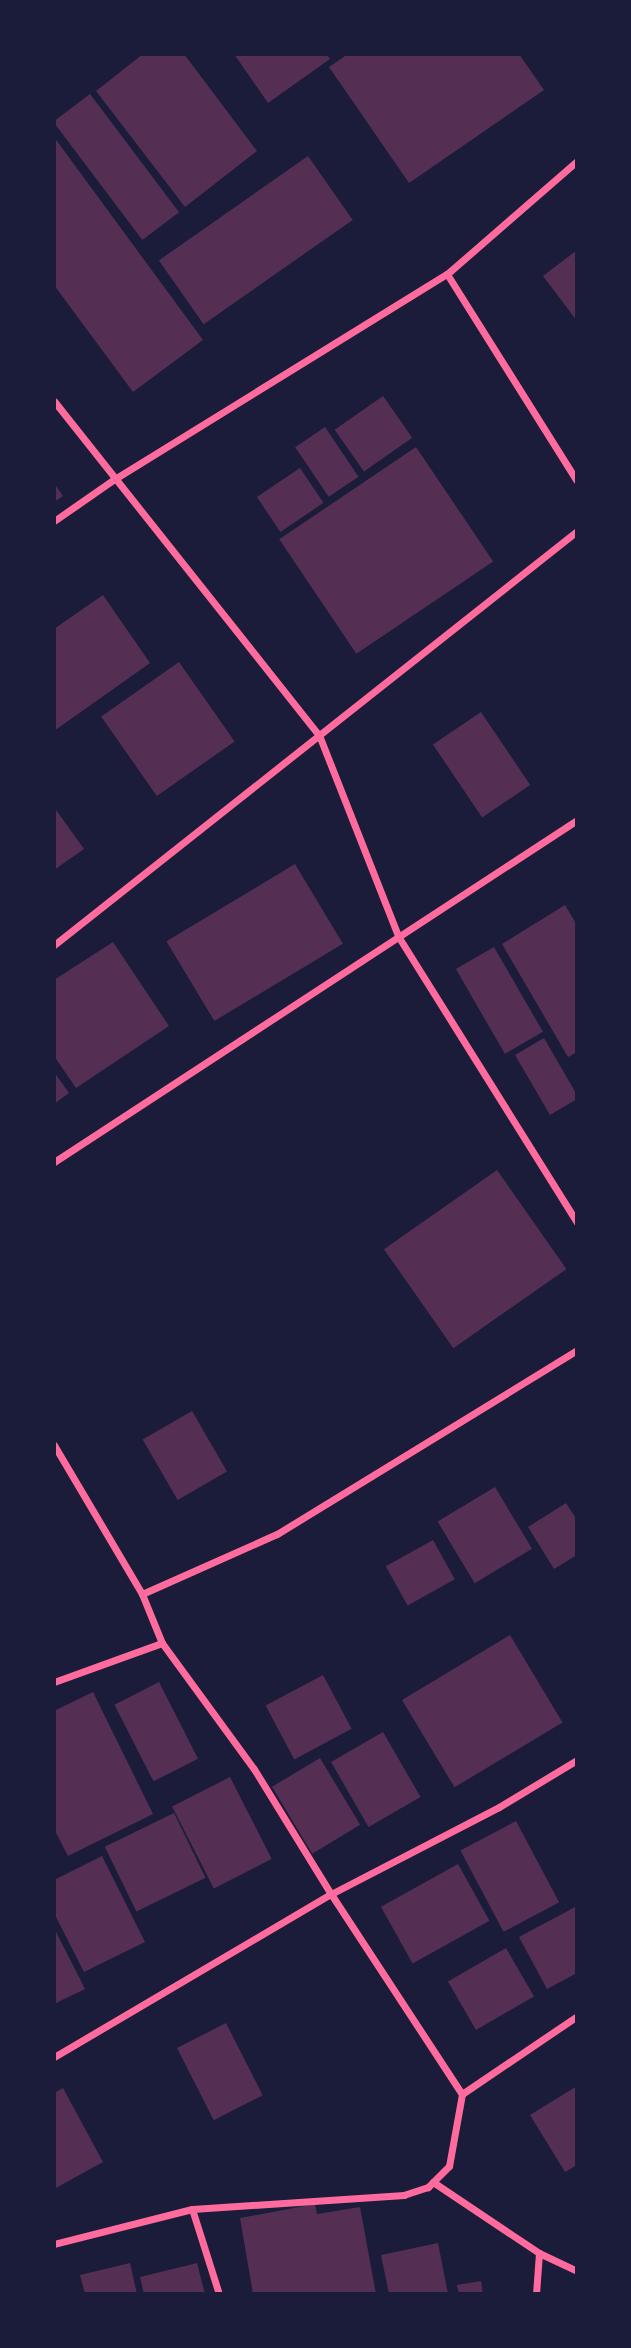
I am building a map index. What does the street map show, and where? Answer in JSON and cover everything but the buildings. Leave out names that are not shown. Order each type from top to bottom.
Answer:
[{"type":"street","points":[[54,521],[113,480],[447,274],[577,161]]},
{"type":"street","points":[[447,274],[577,481]]},
{"type":"street","points":[[54,401],[113,480],[319,735],[398,936],[577,1223]]},
{"type":"street","points":[[54,945],[577,531]]},
{"type":"street","points":[[54,1162],[577,820]]},
{"type":"street","points":[[142,1594],[277,1534],[577,1350]]},
{"type":"street","points":[[54,1445],[142,1594],[162,1643],[254,1769],[331,1894],[462,2094],[449,2166],[433,2182],[404,2195],[192,2209],[54,2244]]},
{"type":"street","points":[[54,1682],[162,1643]]},
{"type":"street","points":[[54,2057],[331,1894],[499,1807],[577,1760]]},
{"type":"street","points":[[462,2094],[577,2016]]},
{"type":"street","points":[[433,2182],[539,2253],[577,2271]]},
{"type":"street","points":[[192,2209],[219,2294]]},
{"type":"street","points":[[536,2294],[539,2253]]}]
